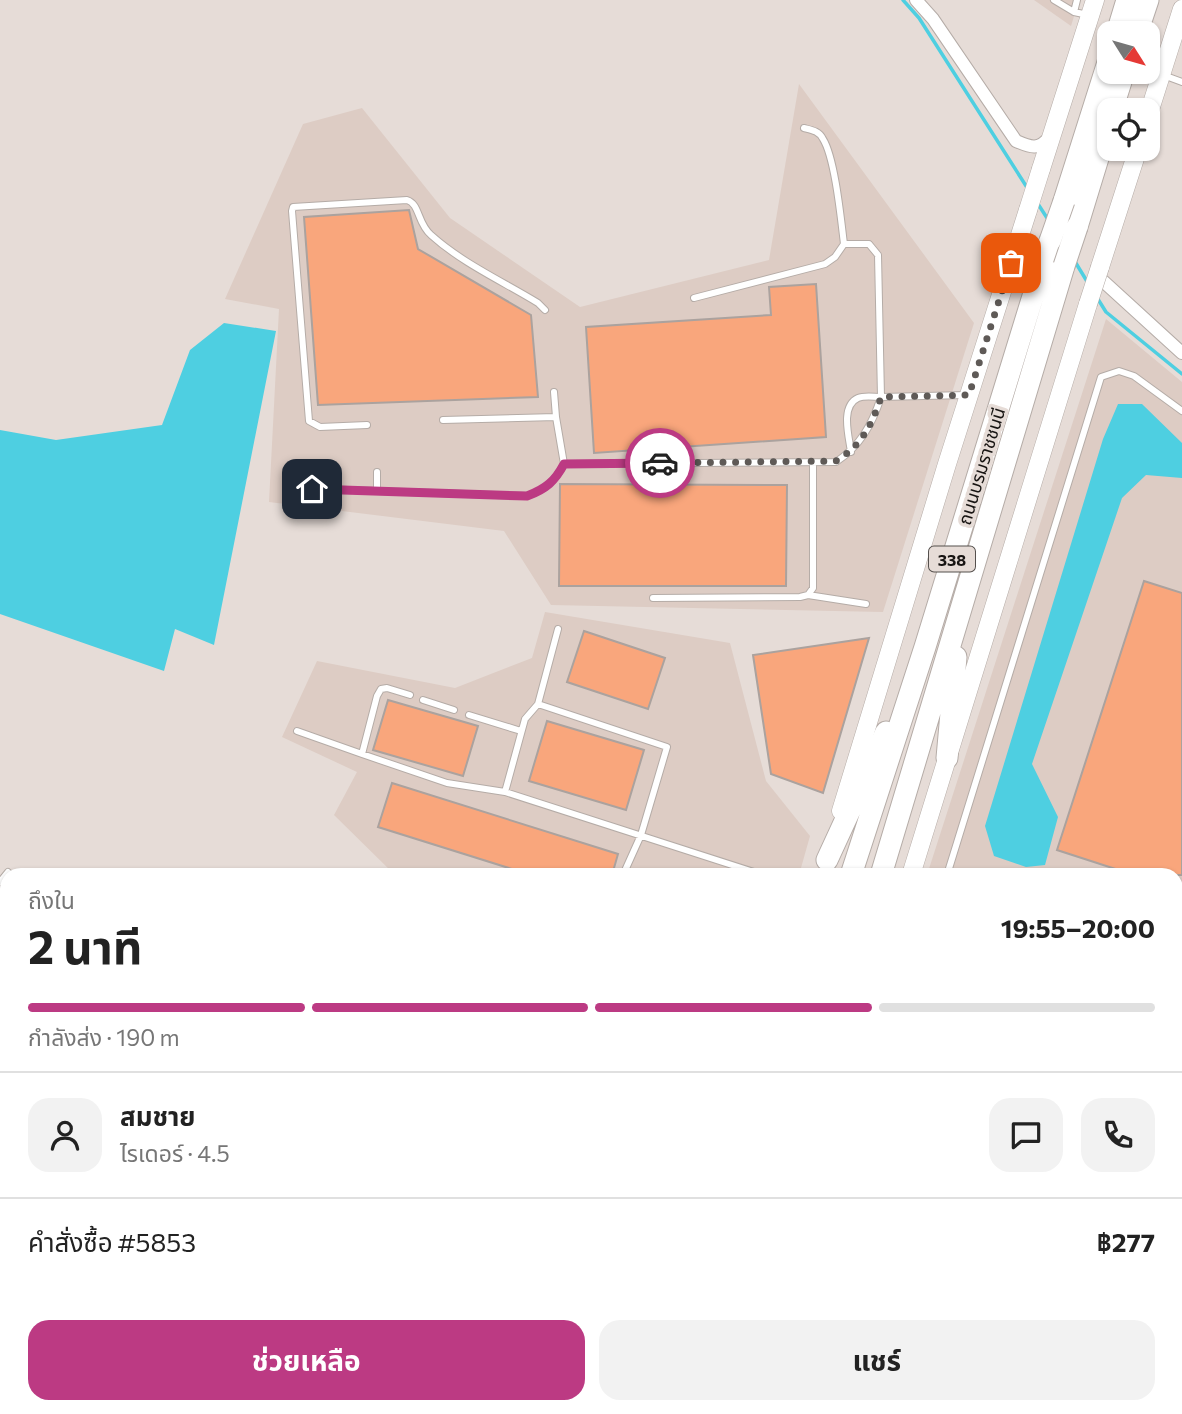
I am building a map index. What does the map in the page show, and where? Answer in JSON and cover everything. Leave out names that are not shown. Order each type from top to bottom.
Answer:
[{"type":"highway","points":[[1121,21],[1127,0]]},
{"type":"highway","points":[[1141,21],[1148,0]]},
{"type":"highway","name":"ถนนบรมราชชนนี","points":[[853,868],[1101,84]]},
{"type":"highway","name":"ถนนบรมราชชนนี","points":[[883,868],[1097,161]]},
{"type":"highway","points":[[947,758],[959,613]]},
{"type":"highway","points":[[824,867],[925,647]]},
{"type":"main road","points":[[824,867],[969,395],[1053,134],[1086,9]]},
{"type":"main road","points":[[1154,98],[1161,74],[1175,48],[1182,9]]},
{"type":"main road","points":[[913,868],[1088,304],[1102,274],[1135,161]]},
{"type":"street","points":[[916,0],[933,19],[1016,141],[1037,148],[1053,134]]},
{"type":"street","points":[[1102,274],[1182,353]]},
{"type":"lane","points":[[1054,0],[1086,9]]},
{"type":"lane","points":[[1077,0],[1086,9]]},
{"type":"lane","points":[[1161,74],[1182,82]]},
{"type":"lane","points":[[694,298],[825,264],[835,257],[844,244],[831,163],[824,140],[817,132],[804,128]]},
{"type":"lane","points":[[367,425],[320,427],[309,421],[293,207],[407,200],[413,202],[417,207],[419,221],[431,235],[460,258],[538,303],[545,310]]},
{"type":"lane","points":[[564,464],[813,462],[836,461],[851,452],[861,441],[876,414],[881,397],[878,255],[869,244],[844,244]]},
{"type":"lane","points":[[949,868],[1101,377],[1119,371],[1134,376],[1182,411]]},
{"type":"lane","points":[[290,488],[527,496],[544,490],[557,478],[564,464],[554,392]]},
{"type":"lane","points":[[851,452],[847,416],[856,399],[969,395]]},
{"type":"lane","points":[[443,420],[556,416]]},
{"type":"lane","points":[[808,595],[813,588],[813,462]]},
{"type":"lane","points":[[377,472],[377,491]]},
{"type":"lane","points":[[653,598],[808,595],[866,604]]},
{"type":"lane","points":[[505,792],[525,719],[538,704],[558,629]]},
{"type":"lane","points":[[362,754],[381,689],[387,688],[410,695]]},
{"type":"lane","points":[[423,700],[454,710]]},
{"type":"lane","points":[[538,704],[667,747],[641,835],[626,868]]},
{"type":"lane","points":[[469,715],[521,731]]},
{"type":"lane","points":[[297,732],[447,783],[505,792],[742,868]]},
{"type":"shaded area","points":[[1034,0],[1079,0],[1071,26]]},
{"type":"shaded area","points":[[799,84],[974,323],[883,612],[551,605],[504,531],[269,502],[279,309],[225,299],[303,124],[362,108],[450,218],[580,307],[769,260]]},
{"type":"shaded area","points":[[1106,319],[1182,382],[1182,868],[929,868]]},
{"type":"shaded area","points":[[545,612],[730,643],[766,781],[810,836],[801,868],[388,868],[334,815],[357,772],[282,737],[317,661],[455,688],[532,658]]},
{"type":"water","points":[[224,323],[276,331],[214,645],[175,629],[164,671],[0,614],[0,430],[56,440],[162,425],[190,350]]},
{"type":"water","points":[[1118,404],[1142,404],[1182,443],[1182,478],[1146,475],[1122,498],[1032,764],[1058,817],[1045,865],[1026,867],[994,856],[985,826],[1103,439]]},
{"type":"building","points":[[409,210],[418,249],[531,315],[538,397],[318,405],[304,217]]},
{"type":"building","points":[[816,284],[826,437],[594,453],[586,327],[771,315],[769,287]]},
{"type":"building","points":[[560,484],[787,485],[786,586],[559,586]]},
{"type":"building","points":[[1144,581],[1182,593],[1182,868],[1112,868],[1057,850]]},
{"type":"building","points":[[584,631],[665,658],[648,709],[567,682]]},
{"type":"building","points":[[869,638],[823,793],[771,774],[753,655]]},
{"type":"building","points":[[388,700],[478,726],[463,776],[373,750]]},
{"type":"building","points":[[547,721],[644,750],[626,810],[529,781]]},
{"type":"building","points":[[392,783],[618,854],[614,868],[509,868],[378,827]]},
{"type":"waterway","points":[[903,0],[919,18],[1028,189]]},
{"type":"waterway","points":[[1038,204],[1049,221]]},
{"type":"waterway","points":[[1074,260],[1088,283]]},
{"type":"waterway","points":[[1096,296],[1106,312],[1182,374]]},
{"type":"way so far","points":[[660,463],[836,461],[851,452],[861,441],[876,414],[881,397],[969,395],[1011,263]]},
{"type":"route","points":[[312,489],[527,496],[544,490],[557,478],[564,464],[660,463]]}]
